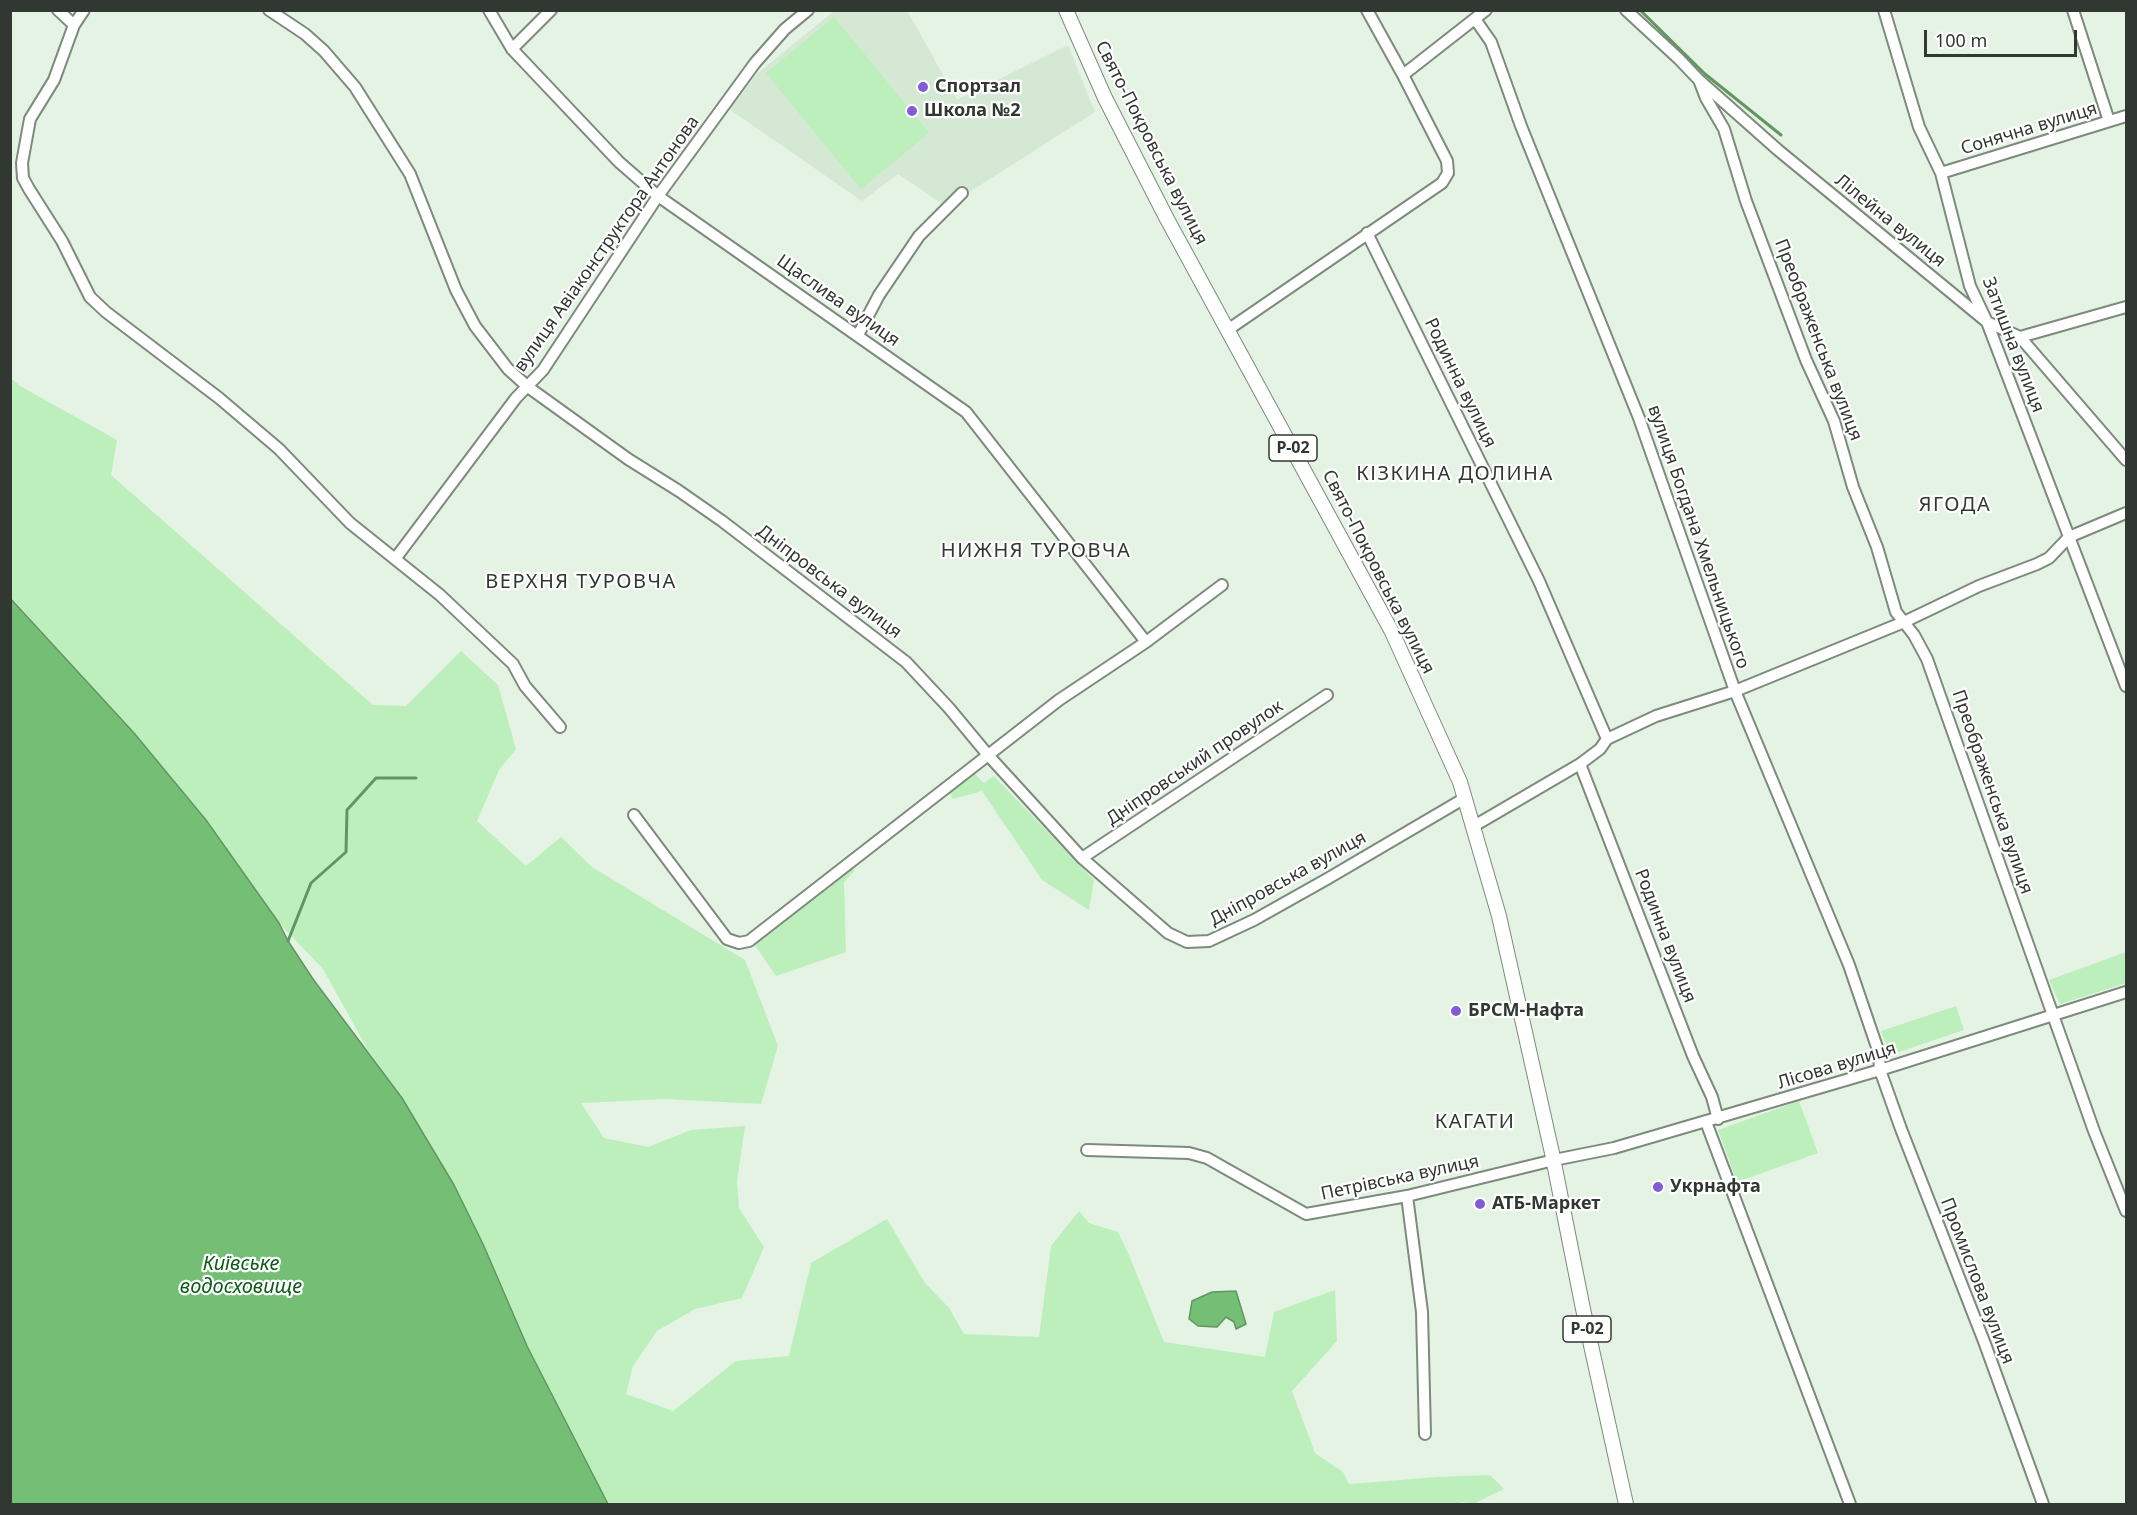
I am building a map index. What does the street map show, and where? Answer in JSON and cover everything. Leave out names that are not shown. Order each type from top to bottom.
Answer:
[{"type":"main road","name":"Свято-Покровська вулиця","points":[[1066,10],[1105,98],[1167,219],[1229,329],[1392,632],[1449,754],[1474,826],[1499,916],[1553,1156]]},
{"type":"main road","name":"Р-02","points":[[1553,1156],[1583,1309],[1626,1504]]},
{"type":"street","points":[[58,10],[74,25]]},
{"type":"street","points":[[84,10],[74,25],[54,80],[30,119],[22,163],[24,178],[29,189],[62,242],[90,297],[106,312],[219,398],[279,449],[350,523],[440,595],[513,664],[525,686],[560,727]]},
{"type":"street","name":"Дніпровська вулиця","points":[[269,10],[305,34],[324,51],[355,87],[410,174],[456,290],[475,326],[508,369],[528,387],[628,459],[722,521],[906,662],[1082,858],[1173,936],[1187,942],[1209,940],[1254,920],[1465,798]]},
{"type":"street","name":"Щаслива вулиця","points":[[489,10],[512,49],[612,154],[658,196],[966,412],[1146,642]]},
{"type":"street","points":[[512,49],[551,10]]},
{"type":"street","name":"вулиця Авіаконструктора Антонова","points":[[395,559],[516,398],[543,370],[658,196],[755,63],[784,28],[808,10]]},
{"type":"street","points":[[1229,329],[1442,183],[1448,173],[1447,161],[1367,10]]},
{"type":"street","points":[[1403,75],[1486,10]]},
{"type":"street","name":"Лілейна вулиця","points":[[1626,10],[1699,80],[1778,150],[1987,322],[2020,337],[2127,460]]},
{"type":"street","name":"Затишна вулиця","points":[[1884,10],[1919,127],[1941,173],[1970,286],[1987,322],[2127,686]]},
{"type":"street","points":[[2073,10],[2109,121]]},
{"type":"street","name":"вулиця Богдана Хмельницького","points":[[1475,19],[1491,42],[1521,126],[1640,418],[1735,691],[1849,965],[1879,1053],[1880,1070]]},
{"type":"street","name":"Преображенська вулиця","points":[[1699,80],[1706,98],[1724,129],[1746,201],[1806,360],[1834,421],[1853,487],[1877,547],[1896,612],[1927,659],[2094,1131],[2127,1211]]},
{"type":"street","name":"Сонячна вулиця","points":[[1941,173],[2127,116]]},
{"type":"street","points":[[858,335],[879,295],[919,236],[962,193]]},
{"type":"street","name":"Родинна вулиця","points":[[1367,233],[1539,581],[1607,740]]},
{"type":"street","points":[[2020,337],[2127,307]]},
{"type":"street","points":[[1474,826],[1580,764],[1600,749],[1607,740],[1656,716],[1735,691],[1904,622],[1979,586],[2049,558],[2070,537],[2127,513]]},
{"type":"street","points":[[634,815],[727,939],[739,943],[749,941],[1059,700],[1146,642],[1222,585]]},
{"type":"street","name":"Дніпровський провулок","points":[[1082,858],[1327,695]]},
{"type":"street","name":"Родинна вулиця","points":[[1580,764],[1693,1056],[1712,1097],[1718,1119]]},
{"type":"street","name":"Лісова вулиця","points":[[1553,1156],[1614,1148],[1718,1119],[2127,992]]},
{"type":"street","name":"Промислова вулиця","points":[[1880,1070],[1985,1344],[2043,1504]]},
{"type":"street","points":[[1706,1122],[1850,1504]]},
{"type":"street","name":"Петрівська вулиця","points":[[1087,1150],[1189,1153],[1207,1158],[1306,1214],[1407,1196],[1553,1156]]},
{"type":"street","points":[[1407,1196],[1422,1312],[1425,1434]]},
{"type":"shaded area","name":"Школа №2","points":[[907,10],[957,100],[1068,45],[1095,112],[971,191],[953,211],[898,174],[862,201],[729,109],[758,73],[834,11]]},
{"type":"shaded area","points":[[834,17],[929,133],[861,189],[766,73]]},
{"type":"shaded area","points":[[10,377],[20,386],[117,440],[111,475],[373,705],[406,706],[461,651],[498,685],[516,749],[499,770],[477,821],[526,866],[561,837],[592,867],[745,960],[778,1046],[761,1104],[666,1099],[581,1103],[604,1138],[648,1147],[691,1130],[745,1126],[737,1181],[739,1208],[764,1247],[742,1298],[695,1309],[657,1331],[633,1366],[626,1394],[673,1411],[736,1361],[789,1356],[811,1263],[887,1219],[925,1283],[949,1308],[964,1334],[1039,1337],[1051,1246],[1079,1211],[1089,1223],[1118,1232],[1164,1342],[1265,1357],[1274,1312],[1335,1290],[1337,1341],[1292,1391],[1315,1453],[1343,1472],[1349,1484],[1490,1475],[1504,1489],[1473,1504],[1463,1502],[1456,1504],[608,1504],[527,1346],[483,1244],[454,1185],[402,1098],[368,1050],[323,969],[279,923],[206,820],[169,774],[11,597]]},
{"type":"shaded area","points":[[973,772],[984,783],[994,776],[1094,880],[1089,910],[1042,880],[982,791],[953,799],[949,791]]},
{"type":"shaded area","points":[[853,866],[854,871],[844,882],[846,952],[776,976],[754,944]]},
{"type":"shaded area","points":[[2126,952],[2126,983],[2060,1004],[2049,980]]},
{"type":"shaded area","points":[[1956,1006],[1964,1030],[1890,1055],[1881,1031]]},
{"type":"shaded area","points":[[1799,1101],[1818,1153],[1737,1182],[1718,1130]]},
{"type":"water","name":"Київське водосховище","points":[[10,598],[134,733],[206,820],[279,923],[313,979],[402,1098],[454,1185],[483,1244],[527,1346],[608,1504],[11,1504]]},
{"type":"water","points":[[1236,1291],[1246,1324],[1236,1329],[1234,1322],[1226,1317],[1217,1327],[1198,1326],[1189,1319],[1192,1301],[1212,1292]]},
{"type":"waterway","points":[[1640,10],[1705,74],[1781,135]]},
{"type":"waterway","points":[[288,941],[311,883],[346,852],[347,810],[376,778],[416,778]]},
{"type":"place","name":"Спортзал","points":[[923,87]]},
{"type":"place","name":"Школа №2","points":[[912,111]]},
{"type":"place","name":"БРСМ-Нафта","points":[[1456,1011]]},
{"type":"place","name":"Укрнафта","points":[[1658,1187]]},
{"type":"place","name":"АТБ-Маркет","points":[[1480,1204]]},
{"type":"district","name":"КІЗКИНА ДОЛИНА","points":[[1455,474]]},
{"type":"district","name":"ЯГОДА","points":[[1955,505]]},
{"type":"district","name":"НИЖНЯ ТУРОВЧА","points":[[1036,551]]},
{"type":"district","name":"ВЕРХНЯ ТУРОВЧА","points":[[581,582]]},
{"type":"district","name":"КАГАТИ","points":[[1475,1122]]}]
